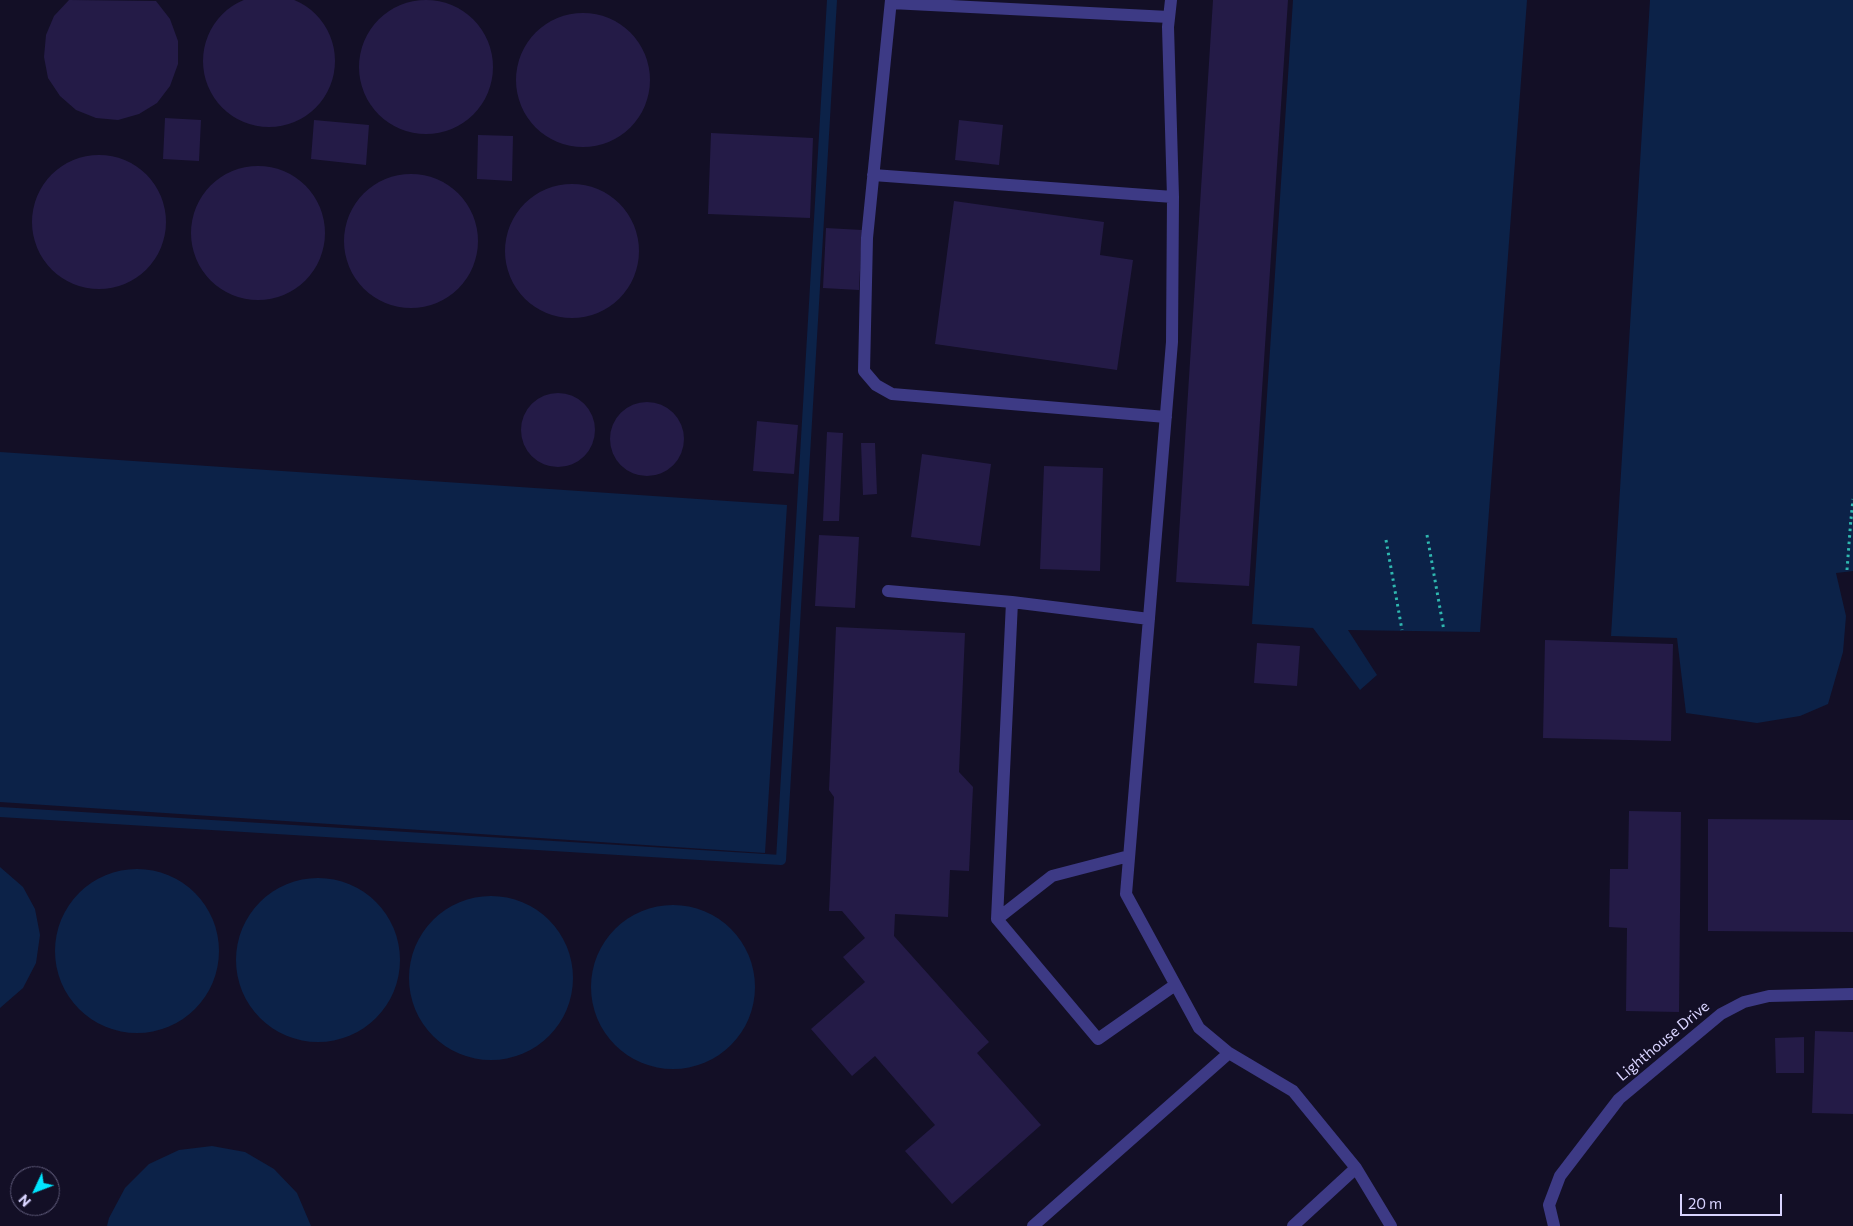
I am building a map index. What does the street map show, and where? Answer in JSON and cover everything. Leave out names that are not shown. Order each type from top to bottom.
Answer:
[{"type":"street","points":[[1171,0],[1169,17],[1173,197],[1172,342],[1126,894],[1199,1028],[1229,1053],[1293,1091],[1356,1168],[1391,1226]]},
{"type":"street","points":[[1166,417],[892,394],[876,385],[864,370],[867,238],[891,1],[1169,17]]},
{"type":"street","points":[[873,175],[1173,197]]},
{"type":"street","points":[[888,591],[1012,602],[1149,619]]},
{"type":"street","points":[[1012,602],[996,919],[1098,1039],[1175,985]]},
{"type":"street","points":[[996,919],[1052,876],[1129,856]]},
{"type":"street","name":"Lighthouse Drive","points":[[1554,1226],[1548,1205],[1560,1176],[1619,1099],[1721,1014],[1744,1002],[1769,996],[1853,994]]},
{"type":"street","points":[[1034,1226],[1229,1053]]},
{"type":"street","points":[[1293,1226],[1356,1168]]},
{"type":"path","points":[[1847,570],[1853,498]]},
{"type":"path","points":[[1850,538],[1852,518]]},
{"type":"path","points":[[1427,535],[1444,631]]},
{"type":"path","points":[[1386,540],[1402,630]]},
{"type":"water","points":[[1293,0],[1527,0],[1480,632],[1348,630],[1377,675],[1360,690],[1313,628],[1252,624]]},
{"type":"water","points":[[1650,0],[1853,0],[1853,571],[1836,573],[1846,616],[1843,652],[1828,704],[1800,716],[1757,723],[1686,713],[1677,638],[1611,636]]},
{"type":"water","points":[[0,452],[787,505],[765,853],[0,802]]},
{"type":"water","points":[[0,867],[23,887],[35,909],[40,935],[36,963],[23,988],[0,1008]]},
{"type":"water","points":[[137,869],[168,875],[195,893],[213,920],[219,951],[213,982],[195,1009],[168,1027],[137,1033],[106,1027],[79,1009],[61,982],[55,951],[61,920],[79,893],[106,875]]},
{"type":"water","points":[[318,878],[349,884],[376,902],[394,929],[400,960],[394,991],[376,1018],[349,1036],[318,1042],[287,1036],[260,1018],[242,991],[236,960],[242,929],[260,902],[287,884]]},
{"type":"water","points":[[483,896],[499,896],[522,902],[537,910],[549,920],[559,932],[567,947],[573,970],[573,986],[567,1009],[559,1024],[549,1036],[537,1046],[522,1054],[499,1060],[483,1060],[460,1054],[445,1046],[423,1024],[413,1002],[409,986],[409,970],[415,947],[423,932],[445,910],[467,900]]},
{"type":"water","points":[[673,905],[704,911],[731,929],[749,956],[755,987],[749,1018],[731,1045],[704,1063],[673,1069],[642,1063],[615,1045],[597,1018],[591,987],[597,956],[615,929],[642,911]]},
{"type":"water","points":[[212,1146],[245,1152],[274,1169],[297,1193],[311,1226],[107,1226],[109,1218],[125,1188],[149,1164],[179,1150]]},
{"type":"building","points":[[269,-5],[282,-4],[294,0],[316,14],[330,36],[334,48],[334,74],[330,86],[316,108],[294,122],[282,126],[269,127],[256,126],[244,122],[222,108],[208,86],[204,74],[203,61],[204,48],[208,36],[222,14],[244,0],[256,-4]]},
{"type":"building","points":[[69,0],[156,1],[170,19],[178,41],[178,64],[170,86],[157,103],[139,114],[118,120],[96,118],[76,110],[60,96],[48,78],[44,57],[46,35],[54,16]]},
{"type":"building","points":[[426,0],[452,5],[463,11],[473,20],[482,30],[488,41],[493,67],[488,93],[482,104],[473,114],[463,123],[452,129],[426,134],[400,129],[389,123],[379,114],[370,104],[364,93],[359,67],[364,41],[370,30],[379,20],[389,11],[400,5]]},
{"type":"building","points":[[1213,0],[1288,0],[1249,586],[1176,582]]},
{"type":"building","points":[[583,13],[609,18],[620,24],[630,33],[639,43],[645,54],[650,80],[645,106],[639,117],[630,127],[620,136],[609,142],[583,147],[557,142],[546,136],[536,127],[527,117],[521,106],[516,80],[521,54],[527,43],[536,33],[546,24],[557,18]]},
{"type":"building","points":[[165,118],[201,120],[199,161],[163,159]]},
{"type":"building","points":[[314,120],[369,125],[366,165],[311,159]]},
{"type":"building","points":[[959,120],[1003,125],[999,165],[955,160]]},
{"type":"building","points":[[711,133],[813,138],[810,218],[708,214]]},
{"type":"building","points":[[478,135],[513,136],[512,181],[477,179]]},
{"type":"building","points":[[99,155],[125,160],[136,166],[146,175],[155,185],[161,196],[166,222],[161,248],[155,259],[146,269],[136,278],[125,284],[99,289],[73,284],[62,278],[52,269],[43,259],[37,248],[32,222],[37,196],[43,185],[52,175],[62,166],[73,160]]},
{"type":"building","points":[[258,166],[284,171],[295,177],[305,186],[314,196],[320,207],[325,233],[320,259],[314,270],[305,280],[295,289],[284,295],[258,300],[232,295],[221,289],[211,280],[202,270],[196,259],[191,233],[196,207],[202,196],[211,186],[221,177],[232,171]]},
{"type":"building","points":[[411,174],[437,179],[448,185],[458,194],[467,204],[473,215],[478,241],[473,267],[467,278],[458,288],[448,297],[437,303],[411,308],[385,303],[374,297],[364,288],[355,278],[349,267],[344,241],[349,215],[355,204],[364,194],[374,185],[385,179]]},
{"type":"building","points":[[572,184],[598,189],[609,195],[619,204],[628,214],[634,225],[639,251],[634,277],[628,288],[619,298],[609,307],[598,313],[572,318],[546,313],[535,307],[525,298],[516,288],[510,277],[505,251],[510,225],[516,214],[525,204],[535,195],[546,189]]},
{"type":"building","points":[[954,201],[1104,222],[1100,255],[1133,260],[1117,370],[935,344]]},
{"type":"building","points":[[826,228],[862,230],[859,290],[823,288]]},
{"type":"building","points":[[558,393],[572,396],[584,404],[592,416],[595,430],[592,444],[584,456],[572,464],[558,467],[544,464],[532,456],[524,444],[521,430],[524,416],[532,404],[544,396]]},
{"type":"building","points":[[647,402],[661,405],[673,413],[681,425],[684,439],[681,453],[673,465],[661,473],[647,476],[633,473],[621,465],[613,453],[610,439],[613,425],[621,413],[633,405]]},
{"type":"building","points":[[757,421],[798,425],[794,474],[753,471]]},
{"type":"building","points":[[827,432],[843,433],[839,521],[823,521]]},
{"type":"building","points":[[861,443],[875,443],[877,494],[863,495]]},
{"type":"building","points":[[922,454],[991,464],[980,546],[911,537]]},
{"type":"building","points":[[1044,466],[1103,468],[1100,571],[1040,569]]},
{"type":"building","points":[[819,535],[859,537],[855,608],[815,606]]},
{"type":"building","points":[[836,627],[965,633],[959,772],[973,787],[969,871],[950,870],[948,917],[895,914],[894,936],[989,1042],[977,1053],[1041,1125],[952,1204],[905,1151],[935,1125],[875,1056],[852,1076],[811,1029],[865,982],[843,957],[865,938],[842,911],[829,911],[834,797],[829,790]]},
{"type":"building","points":[[1545,640],[1673,644],[1671,741],[1543,738]]},
{"type":"building","points":[[1257,643],[1300,646],[1297,686],[1254,683]]},
{"type":"building","points":[[1629,811],[1681,812],[1679,1012],[1626,1011],[1627,928],[1609,927],[1610,869],[1628,869]]},
{"type":"building","points":[[1708,819],[1853,820],[1853,932],[1708,931]]},
{"type":"building","points":[[1815,1031],[1853,1032],[1853,1114],[1812,1113]]},
{"type":"building","points":[[1804,1037],[1804,1073],[1776,1073],[1775,1038]]},
{"type":"waterway","points":[[0,812],[781,860],[832,0]]}]
